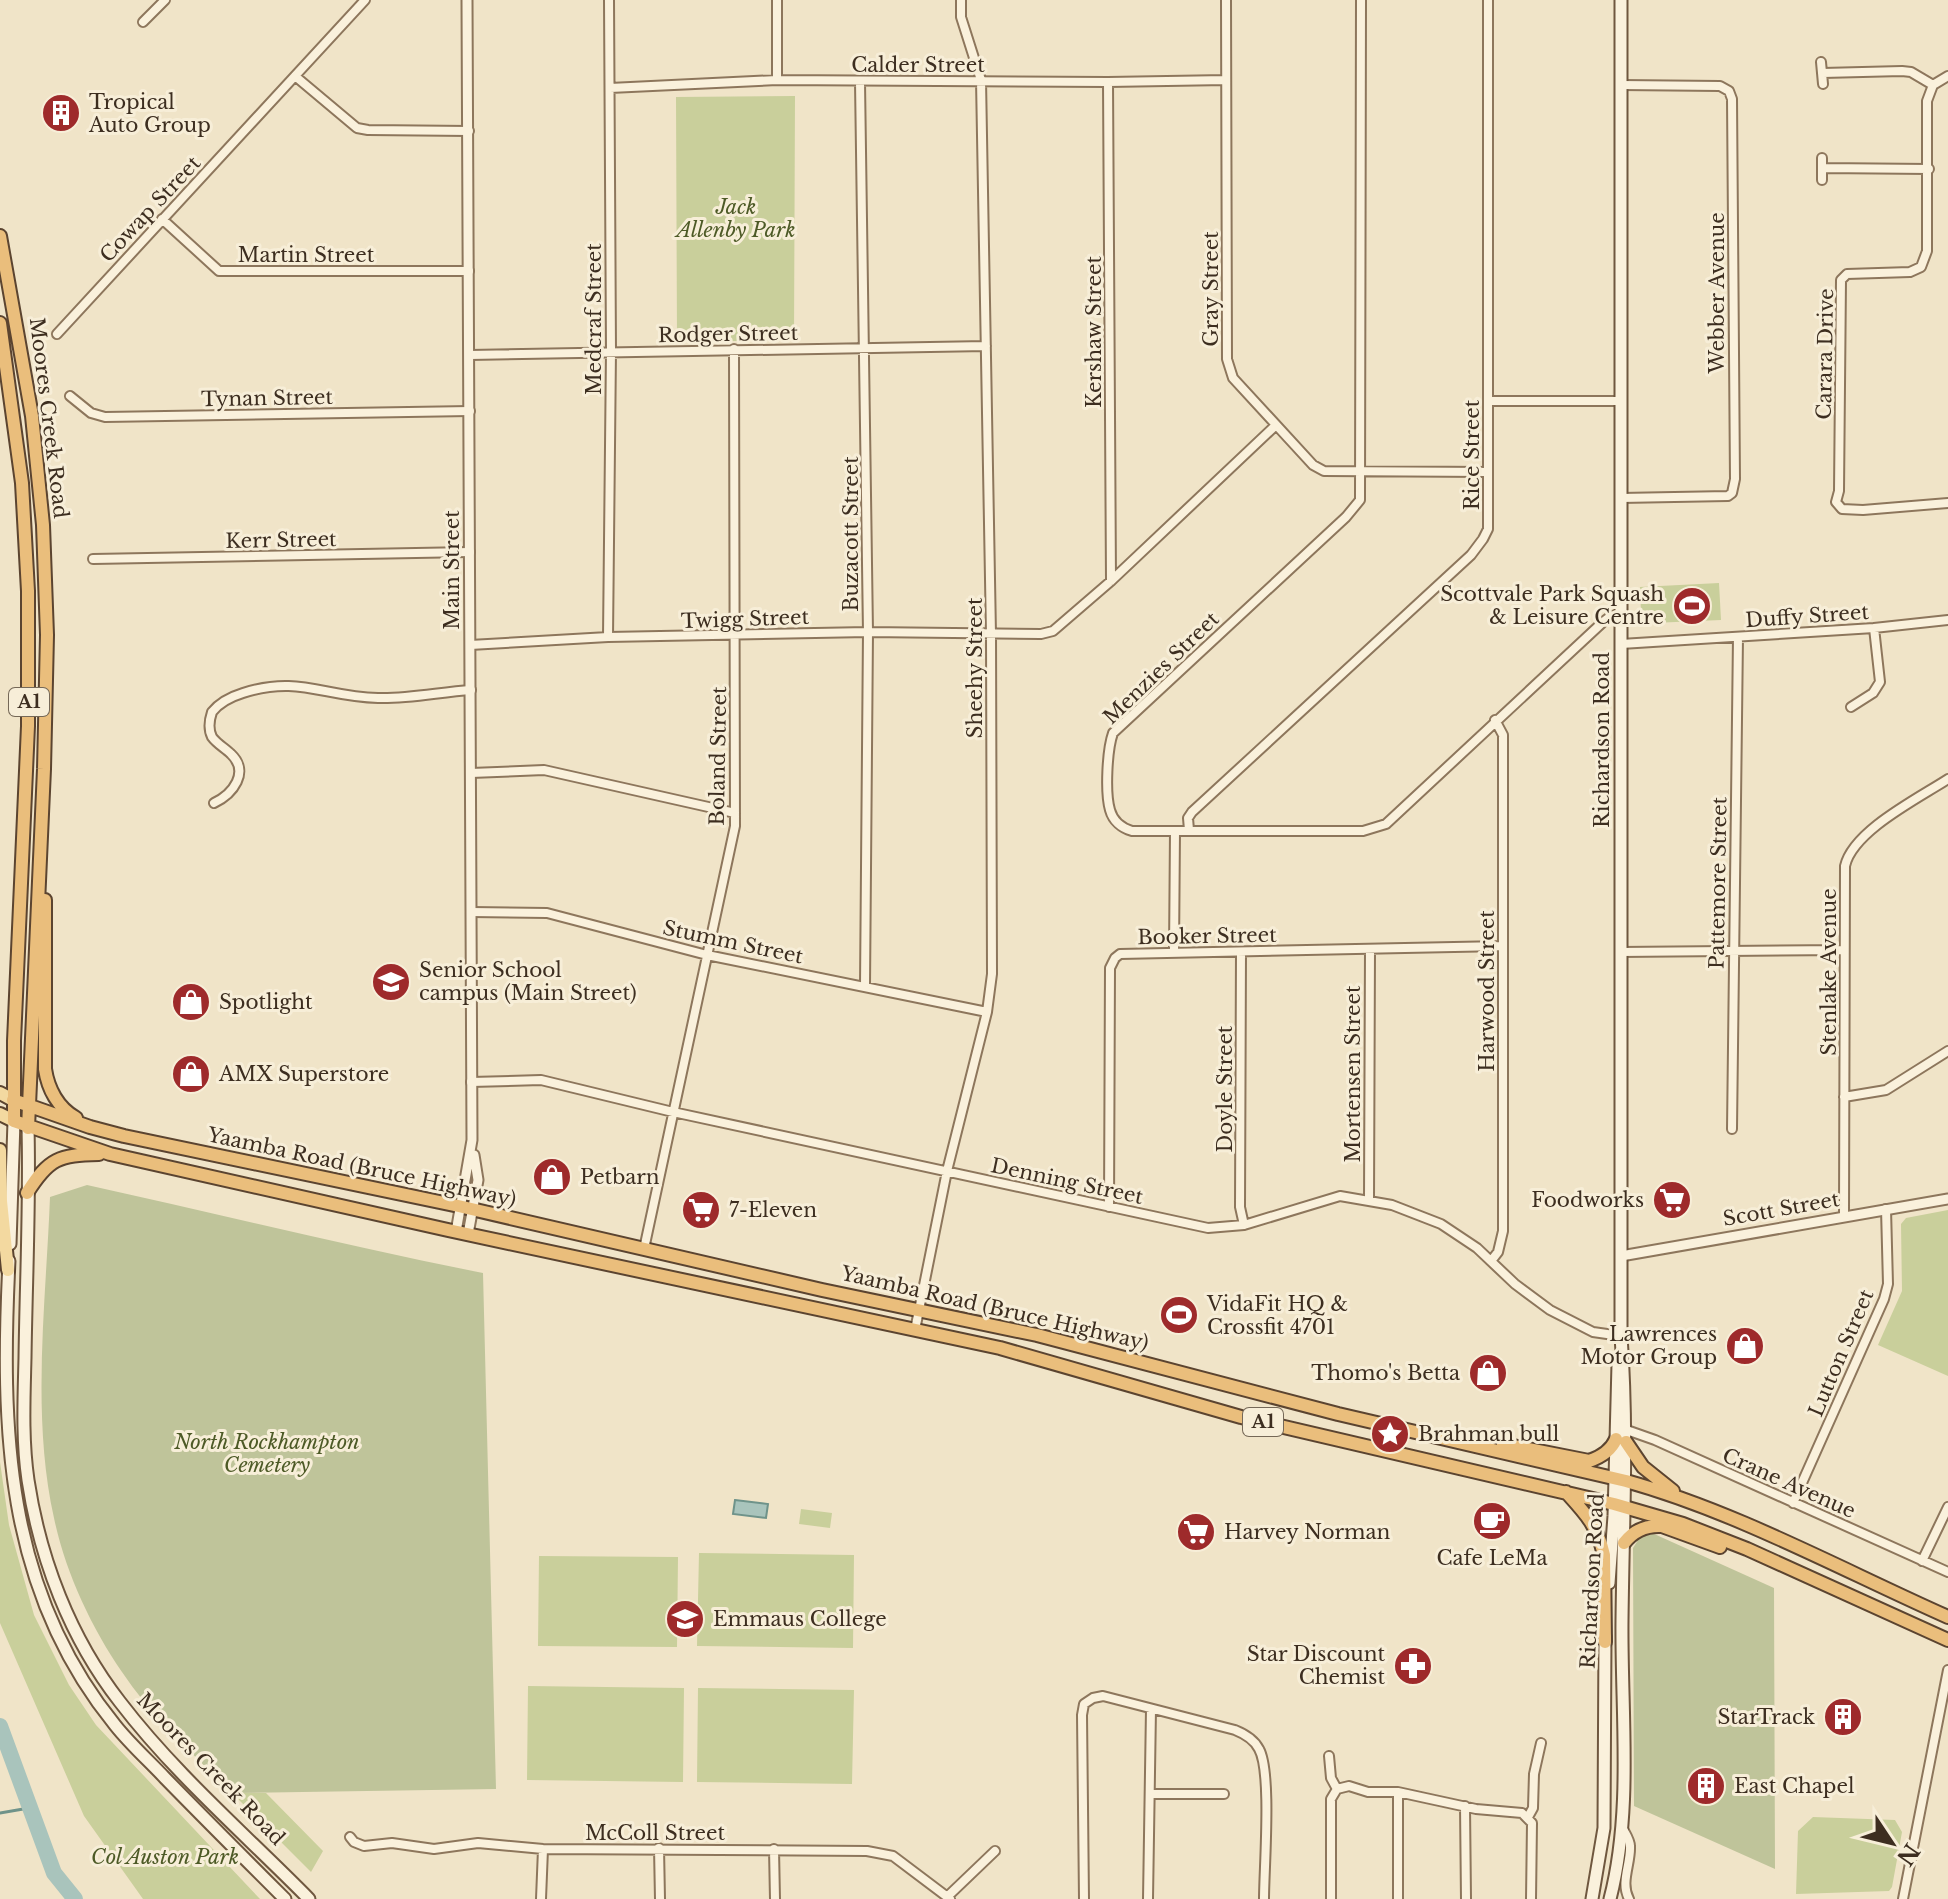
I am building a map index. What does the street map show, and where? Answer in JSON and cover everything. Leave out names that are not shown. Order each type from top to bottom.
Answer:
[{"type":"highway","name":"Moores Creek Road","points":[[0,236],[32,416],[43,525],[47,635],[28,1128]]},
{"type":"highway","name":"Moores Creek Road","points":[[0,323],[22,483],[28,591],[28,726],[14,1041],[14,1121]]},
{"type":"highway","name":"A1","points":[[43,797],[45,1069],[60,1105],[90,1127]]},
{"type":"highway","points":[[1,1054],[14,1041]]},
{"type":"highway","name":"Yaamba Road (Bruce Highway)","points":[[13,1100],[90,1127],[1037,1335],[1338,1414],[1620,1480],[1688,1501],[1948,1617]]},
{"type":"highway","name":"Yaamba Road (Bruce Highway)","points":[[14,1121],[110,1154],[1000,1348],[1212,1409],[1620,1505],[1683,1524],[1747,1549],[1948,1640]]},
{"type":"highway","points":[[27,1193],[41,1171],[54,1161],[81,1155],[110,1154]]},
{"type":"highway","points":[[1489,1448],[1496,1444],[1516,1446],[1589,1461],[1609,1451],[1621,1434],[1643,1467],[1688,1501]]},
{"type":"highway","points":[[1566,1492],[1593,1523],[1601,1542],[1604,1555],[1605,1642]]},
{"type":"highway","points":[[1624,1543],[1632,1534],[1662,1526],[1720,1547],[1747,1549]]},
{"type":"main road","name":"Richardson Road","points":[[1610,1899],[1621,1824],[1624,1543],[1620,1505],[1621,1434],[1615,1388],[1621,1336],[1621,0]]},
{"type":"main road","points":[[0,1093],[13,1100]]},
{"type":"main road","points":[[0,1114],[14,1121]]},
{"type":"main road","name":"Moores Creek Road","points":[[14,1121],[8,1270],[9,1449],[18,1520],[30,1564],[45,1607],[80,1675],[115,1725],[285,1899]]},
{"type":"main road","name":"Moores Creek Road","points":[[28,1128],[23,1425],[28,1478],[49,1569],[86,1651],[118,1700],[142,1730],[309,1899]]},
{"type":"main road","points":[[0,1150],[8,1270]]},
{"type":"main road","name":"Richardson Road","points":[[1592,1899],[1604,1828],[1605,1642],[1620,1505]]},
{"type":"street","points":[[143,22],[165,0]]},
{"type":"street","name":"Cowap Street","points":[[57,334],[365,0]]},
{"type":"street","name":"Main Street","points":[[462,1233],[472,1140],[467,0]]},
{"type":"street","name":"Medcraf Street","points":[[608,637],[611,351],[609,0]]},
{"type":"street","points":[[777,0],[777,80]]},
{"type":"street","name":"Sheehy Street","points":[[915,1330],[947,1171],[987,1012],[992,974],[991,634],[981,80],[961,17],[961,0]]},
{"type":"street","name":"Gray Street","points":[[1226,0],[1227,359],[1233,378],[1319,469],[1488,472]]},
{"type":"street","name":"Menzies Street","points":[[1361,0],[1362,492],[1355,508],[1113,733],[1109,749],[1109,808],[1118,824],[1132,831],[1376,829],[1386,824],[1603,622],[1611,616],[1621,615]]},
{"type":"street","name":"Rice Street","points":[[1189,830],[1188,818],[1192,812],[1478,548],[1488,529],[1488,0]]},
{"type":"street","points":[[1821,62],[1823,84]]},
{"type":"street","points":[[1823,73],[1902,71],[1911,72],[1933,85],[1948,76]]},
{"type":"street","points":[[295,76],[357,128],[469,131]]},
{"type":"street","name":"Calder Street","points":[[610,88],[777,80],[1226,80]]},
{"type":"street","name":"Buzacott Street","points":[[860,82],[868,632],[865,986]]},
{"type":"street","name":"Kershaw Street","points":[[1108,82],[1111,581]]},
{"type":"street","name":"Webber Avenue","points":[[1621,85],[1720,86],[1729,91],[1732,99],[1735,479],[1732,493],[1728,496],[1621,498]]},
{"type":"street","name":"Carara Drive","points":[[1933,85],[1927,101],[1927,251],[1921,267],[1910,272],[1847,274],[1841,280],[1839,491],[1836,502],[1842,509],[1863,510],[1948,503]]},
{"type":"street","points":[[1822,180],[1822,163],[1929,169]]},
{"type":"street","name":"Martin Street","points":[[162,219],[219,271],[469,271]]},
{"type":"street","name":"Rodger Street","points":[[470,355],[986,346]]},
{"type":"street","name":"Boland Street","points":[[644,1249],[735,826],[734,349]]},
{"type":"street","name":"Tynan Street","points":[[70,396],[91,413],[105,417],[470,411]]},
{"type":"street","points":[[1489,401],[1620,401]]},
{"type":"street","name":"Twigg Street","points":[[470,645],[608,637],[868,632],[1041,634],[1053,631],[1111,581],[1276,425]]},
{"type":"street","name":"Kerr Street","points":[[93,559],[470,552]]},
{"type":"street","name":"Duffy Street","points":[[1621,644],[1874,628],[1948,620]]},
{"type":"street","points":[[1851,707],[1873,693],[1880,682],[1874,628]]},
{"type":"street","name":"Pattemore Street","points":[[1732,1129],[1738,637]]},
{"type":"street","points":[[214,803],[228,796],[239,775],[235,757],[211,735],[209,727],[212,712],[232,697],[265,687],[285,685],[385,699],[471,690]]},
{"type":"street","name":"Harwood Street","points":[[1491,1261],[1498,1252],[1503,1231],[1503,735],[1495,720]]},
{"type":"street","points":[[471,773],[544,770],[735,813]]},
{"type":"street","name":"Stenlake Avenue","points":[[1844,1216],[1845,866],[1848,854],[1866,834],[1948,779]]},
{"type":"street","points":[[1174,952],[1175,831]]},
{"type":"street","name":"Stumm Street","points":[[471,912],[547,913],[707,955],[987,1012]]},
{"type":"street","name":"Booker Street","points":[[1109,1207],[1110,968],[1120,954],[1503,946]]},
{"type":"street","name":"Mortensen Street","points":[[1369,1200],[1370,949]]},
{"type":"street","points":[[1620,952],[1844,950]]},
{"type":"street","name":"Doyle Street","points":[[1241,952],[1240,1207],[1244,1225]]},
{"type":"street","points":[[1844,1097],[1886,1090],[1948,1051]]},
{"type":"street","name":"Denning Street","points":[[471,1082],[541,1080],[673,1112],[1208,1228],[1244,1225],[1340,1196],[1369,1200],[1408,1210],[1441,1224],[1477,1248],[1523,1291],[1550,1310],[1593,1332],[1621,1336]]},
{"type":"street","name":"Scott Street","points":[[1621,1256],[1948,1199]]},
{"type":"street","name":"Lutton Street","points":[[1793,1503],[1884,1299],[1888,1284],[1886,1209]]},
{"type":"street","name":"Crane Avenue","points":[[1621,1434],[1793,1503],[1948,1572]]},
{"type":"street","points":[[1922,1561],[1948,1507]]},
{"type":"street","points":[[1903,1899],[1948,1670]]},
{"type":"street","points":[[1084,1899],[1084,1704],[1103,1696],[1235,1730],[1245,1734],[1260,1750],[1266,1807],[1264,1899]]},
{"type":"street","points":[[1148,1899],[1151,1709]]},
{"type":"street","points":[[1528,1817],[1533,1808],[1534,1774],[1541,1743]]},
{"type":"street","points":[[1329,1756],[1331,1778],[1337,1789]]},
{"type":"street","points":[[1331,1899],[1331,1799],[1337,1789],[1349,1786],[1368,1792],[1398,1792],[1491,1811],[1512,1811],[1528,1817],[1532,1823],[1531,1899]]},
{"type":"street","points":[[1398,1792],[1398,1899]]},
{"type":"street","points":[[1152,1794],[1224,1794]]},
{"type":"street","points":[[1465,1806],[1466,1899]]},
{"type":"street","points":[[1621,1824],[1631,1844],[1625,1881],[1629,1899]]},
{"type":"street","name":"McColl Street","points":[[350,1837],[364,1846],[392,1843],[437,1852],[478,1843],[543,1849],[867,1851],[893,1856],[949,1898]]},
{"type":"street","points":[[659,1848],[660,1899]]},
{"type":"street","points":[[541,1899],[543,1849]]},
{"type":"street","points":[[774,1849],[775,1899]]},
{"type":"street","points":[[949,1898],[995,1851]]},
{"type":"green space","name":"Jack Allenby Park","points":[[795,96],[794,340],[677,342],[676,97]]},
{"type":"green space","points":[[1719,583],[1721,620],[1653,623],[1652,613],[1641,613],[1640,587]]},
{"type":"green space","name":"North Rockhampton Cemetery","points":[[87,1185],[483,1273],[496,1789],[232,1793],[160,1720],[122,1672],[90,1617],[65,1558],[54,1518],[43,1439],[42,1358],[50,1197]]},
{"type":"green space","points":[[1948,1210],[1948,1376],[1878,1345],[1902,1291],[1901,1224],[1906,1218]]},
{"type":"green space","name":"Col Auston Park","points":[[0,1462],[9,1525],[34,1615],[69,1685],[96,1725],[260,1899],[143,1899],[84,1816],[0,1623]]},
{"type":"green space","points":[[801,1509],[832,1513],[830,1528],[799,1524]]},
{"type":"green space","points":[[1652,1533],[1774,1588],[1775,1869],[1634,1806],[1633,1548],[1640,1537]]},
{"type":"green space","points":[[699,1553],[854,1555],[853,1648],[697,1646]]},
{"type":"green space","points":[[539,1556],[678,1557],[677,1647],[538,1646]]},
{"type":"green space","points":[[528,1686],[684,1688],[683,1782],[527,1780]]},
{"type":"green space","points":[[698,1688],[854,1690],[852,1784],[697,1782]]},
{"type":"green space","points":[[232,1793],[266,1793],[323,1851],[311,1872]]},
{"type":"green space","points":[[1813,1817],[1895,1820],[1902,1832],[1889,1891],[1796,1894],[1798,1831]]},
{"type":"water","points":[[735,1500],[768,1504],[766,1518],[733,1514]]},
{"type":"waterway","points":[[0,1726],[54,1873],[75,1899]]},
{"type":"waterway","points":[[0,1813],[29,1808]]},
{"type":"place","name":"Tropical Auto Group","points":[[61,113]]},
{"type":"place","name":"Scottvale Park Squash & Leisure Centre","points":[[1692,606]]},
{"type":"place","name":"Senior School campus (Main Street)","points":[[391,982]]},
{"type":"place","name":"Spotlight","points":[[191,1002]]},
{"type":"place","name":"AMX Superstore","points":[[191,1074]]},
{"type":"place","name":"Petbarn","points":[[552,1177]]},
{"type":"place","name":"Foodworks","points":[[1672,1200]]},
{"type":"place","name":"7-Eleven","points":[[701,1210]]},
{"type":"place","name":"VidaFit HQ & Crossfit 4701","points":[[1179,1315]]},
{"type":"place","name":"Lawrences Motor Group","points":[[1745,1346]]},
{"type":"place","name":"Thomo's Betta","points":[[1488,1373]]},
{"type":"place","name":"Brahman bull","points":[[1390,1434]]},
{"type":"place","name":"Cafe LeMa","points":[[1492,1521]]},
{"type":"place","name":"Harvey Norman","points":[[1196,1532]]},
{"type":"place","name":"Emmaus College","points":[[685,1619]]},
{"type":"place","name":"Star Discount Chemist","points":[[1413,1666]]},
{"type":"place","name":"StarTrack","points":[[1843,1717]]},
{"type":"place","name":"East Chapel","points":[[1706,1786]]}]
